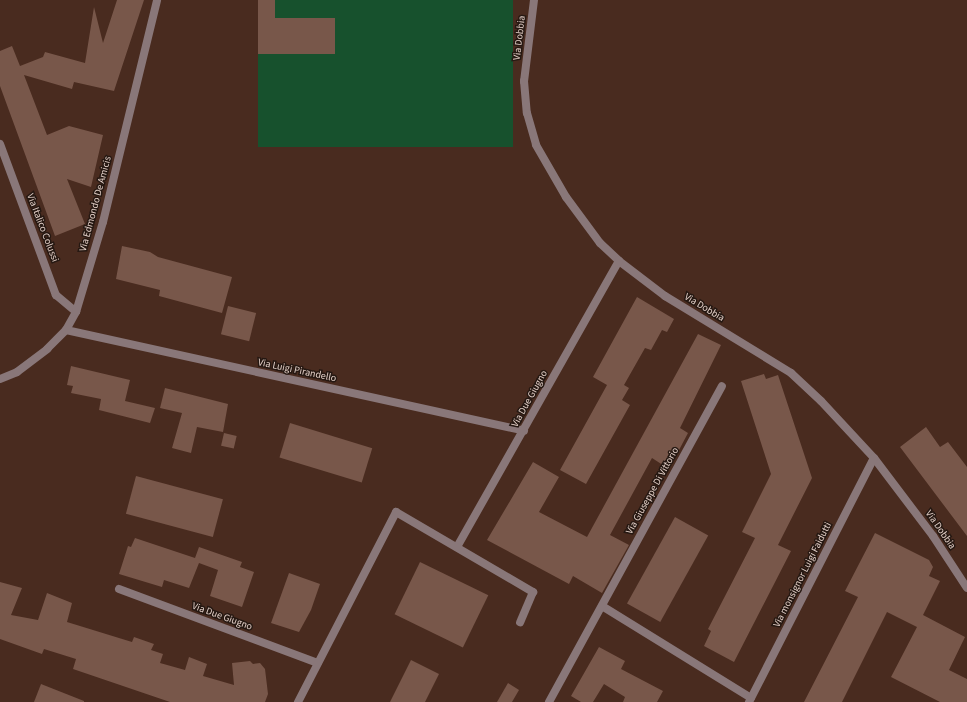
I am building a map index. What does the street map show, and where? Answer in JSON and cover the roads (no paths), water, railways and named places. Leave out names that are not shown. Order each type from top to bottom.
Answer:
[{"type":"street","name":"Via Edmondo De Amicis","points":[[0,379],[17,372],[66,330],[76,312],[103,222],[157,0]]},
{"type":"street","name":"Via Dobbia","points":[[534,0],[524,81],[527,113],[536,145],[566,197],[600,243],[619,261],[665,296],[791,373],[874,458],[933,536],[967,588]]},
{"type":"street","name":"Via Italico Colussi","points":[[0,144],[56,295],[76,312]]},
{"type":"street","name":"Via Due Giugno","points":[[458,547],[619,261]]},
{"type":"street","name":"Via Luigi Pirandello","points":[[66,330],[524,431]]},
{"type":"street","name":"Via Giuseppe Di Vittorio","points":[[549,702],[722,386]]},
{"type":"street","name":"Via monsignor Luigi Faidutti","points":[[750,700],[874,458]]},
{"type":"street","points":[[298,702],[396,512],[533,592],[520,622]]},
{"type":"street","name":"Via Due Giugno","points":[[119,589],[318,663]]},
{"type":"street","points":[[602,606],[750,700]]}]
